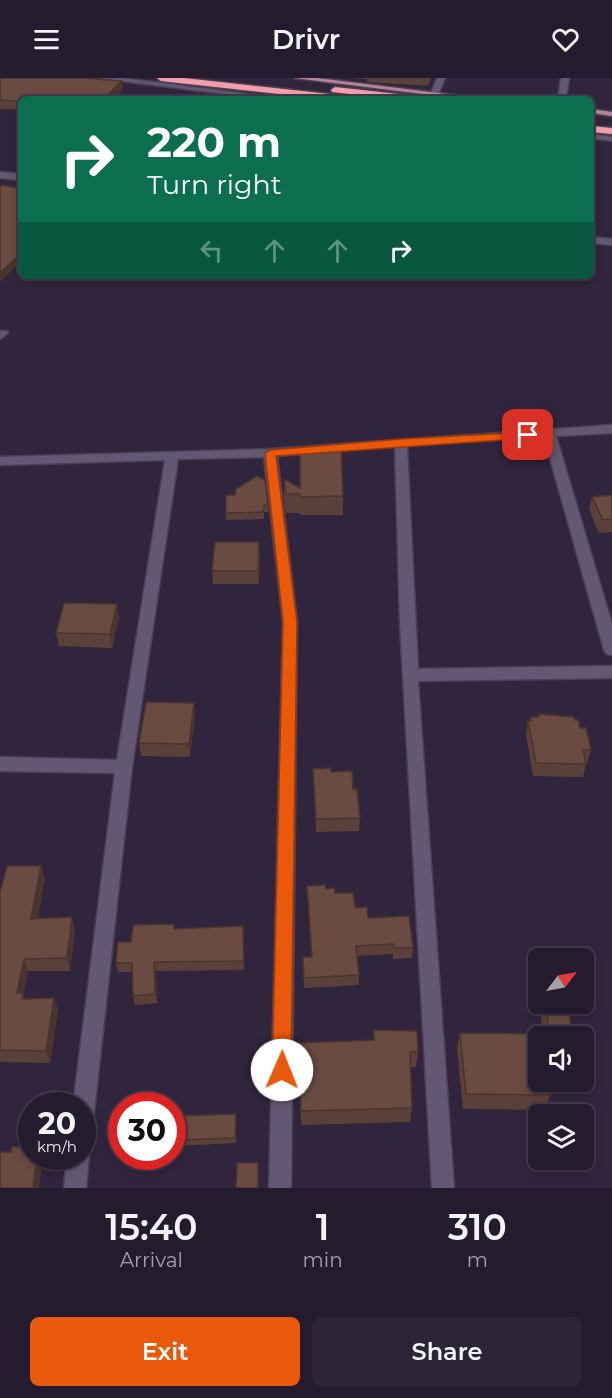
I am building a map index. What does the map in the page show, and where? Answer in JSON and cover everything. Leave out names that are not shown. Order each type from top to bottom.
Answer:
[{"type":"highway","points":[[161,78],[321,96]]},
{"type":"highway","points":[[234,78],[390,96]]},
{"type":"highway","points":[[594,118],[612,121]]},
{"type":"highway","points":[[594,129],[612,131]]},
{"type":"main road","points":[[298,78],[363,82],[459,96]]},
{"type":"main road","points":[[594,111],[612,114]]},
{"type":"street","points":[[102,78],[258,96]]},
{"type":"street","points":[[435,93],[441,78]]},
{"type":"street","points":[[562,96],[565,78]]},
{"type":"street","points":[[594,136],[612,139]]},
{"type":"street","points":[[0,175],[17,177]]},
{"type":"street","points":[[0,188],[17,177]]},
{"type":"street","points":[[594,240],[612,242]]},
{"type":"street","points":[[0,460],[270,453],[401,442],[612,429]]},
{"type":"street","points":[[549,434],[612,650]]},
{"type":"street","points":[[401,442],[410,675],[443,1188]]},
{"type":"street","points":[[270,453],[290,622],[280,1188]]},
{"type":"street","points":[[85,1092],[124,767],[172,457]]},
{"type":"street","points":[[410,675],[612,672]]},
{"type":"street","points":[[0,764],[124,767]]},
{"type":"street","points":[[75,1188],[77,1170]]},
{"type":"building","points":[[0,78],[84,78],[122,81],[106,96],[18,96],[18,102],[0,100]]},
{"type":"building","points":[[0,185],[18,188],[18,256],[0,273]]},
{"type":"building","points":[[300,446],[341,446],[343,496],[300,497],[300,494],[286,494],[284,479],[300,488]]},
{"type":"building","points":[[257,476],[265,480],[268,506],[264,505],[263,512],[226,513],[226,495],[235,495],[236,489]]},
{"type":"building","points":[[612,495],[612,519],[603,520],[592,497]]},
{"type":"building","points":[[215,542],[259,542],[258,571],[212,571]]},
{"type":"building","points":[[64,603],[117,604],[110,634],[56,633]]},
{"type":"building","points":[[146,702],[194,703],[189,744],[139,743]]},
{"type":"building","points":[[539,714],[574,717],[578,720],[580,728],[586,728],[591,750],[583,750],[586,764],[536,763],[528,721],[531,721],[531,717],[539,717]]},
{"type":"building","points":[[331,768],[331,772],[352,771],[353,789],[357,789],[360,818],[316,819],[313,769]]},
{"type":"building","points":[[7,866],[41,866],[31,919],[72,917],[67,958],[24,959],[17,993],[23,993],[22,999],[54,998],[46,1051],[0,1050],[0,892]]},
{"type":"building","points":[[325,885],[326,889],[334,888],[335,893],[353,893],[355,908],[367,907],[368,918],[409,916],[413,948],[394,948],[394,944],[356,946],[359,975],[304,978],[303,957],[312,957],[307,886]]},
{"type":"building","points":[[174,924],[174,929],[243,926],[244,961],[154,962],[155,994],[133,996],[132,963],[116,963],[118,942],[131,942],[133,925]]},
{"type":"building","points":[[547,1014],[569,1014],[571,1026],[548,1026]]},
{"type":"building","points":[[374,1030],[417,1031],[418,1052],[410,1052],[412,1108],[301,1111],[298,1043],[374,1040]]},
{"type":"building","points":[[460,1033],[528,1034],[528,1092],[550,1092],[550,1095],[466,1094]]},
{"type":"building","points":[[236,1114],[235,1138],[186,1140],[186,1116]]},
{"type":"building","points":[[12,1147],[18,1147],[18,1170],[35,1170],[33,1188],[0,1188],[0,1152],[11,1152]]},
{"type":"building","points":[[237,1163],[258,1163],[258,1188],[236,1188]]},
{"type":"route","points":[[282,1070],[290,622],[270,453],[401,442],[528,435]]}]
